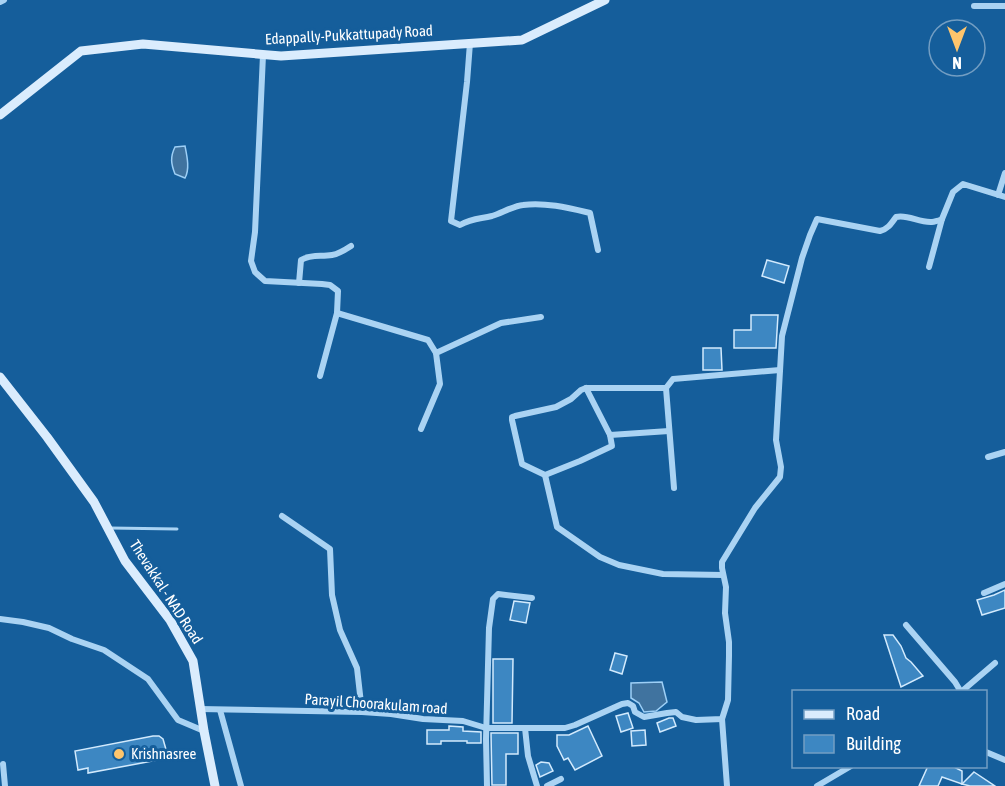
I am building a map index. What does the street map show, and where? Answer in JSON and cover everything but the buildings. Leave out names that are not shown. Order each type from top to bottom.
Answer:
[{"type":"main road","name":"Edappally-Pukkattupady Road","points":[[0,115],[81,51],[143,44],[281,56],[522,39],[605,0]]},
{"type":"main road","name":"Thevakkal - NAD Road","points":[[0,377],[94,502],[125,561],[170,620],[193,662],[215,786]]},
{"type":"street","points":[[974,6],[1005,6]]},
{"type":"street","points":[[470,43],[451,221],[460,225],[470,219],[493,216],[522,205],[573,209],[590,213],[598,250]]},
{"type":"street","points":[[263,55],[252,261],[255,272],[265,281],[330,285],[338,291],[337,313],[320,376]]},
{"type":"street","points":[[998,195],[1005,173]]},
{"type":"street","points":[[929,267],[942,219],[953,192],[963,184],[1005,197]]},
{"type":"street","points":[[727,786],[722,719],[728,700],[729,642],[725,612],[726,587],[722,562],[755,508],[780,477],[781,467],[776,440],[782,336],[810,235],[817,219],[874,231],[886,229],[896,217],[902,216],[925,222],[942,219]]},
{"type":"street","points":[[299,283],[301,260],[306,257],[330,256],[351,246]]},
{"type":"street","points":[[337,313],[428,340],[436,353],[440,384],[421,429]]},
{"type":"street","points":[[436,353],[501,323],[541,317]]},
{"type":"street","points":[[674,488],[666,388],[673,379],[780,370]]},
{"type":"street","points":[[586,388],[610,435],[612,446],[545,475],[522,464],[512,417],[556,407],[586,388],[666,388]]},
{"type":"street","points":[[610,435],[669,431]]},
{"type":"street","points":[[988,457],[1005,452]]},
{"type":"street","points":[[545,475],[557,527],[600,557],[619,566],[663,574],[723,575]]},
{"type":"street","points":[[282,516],[330,549],[332,595],[340,630],[357,668],[362,712]]},
{"type":"street","points":[[984,592],[1005,584]]},
{"type":"street","points":[[487,786],[486,728],[492,599],[498,594],[532,598]]},
{"type":"street","points":[[0,619],[49,628],[72,639],[105,650],[148,679],[178,720],[204,730]]},
{"type":"street","points":[[906,625],[960,690]]},
{"type":"street","points":[[963,690],[994,663]]},
{"type":"street","points":[[537,786],[528,756],[525,728],[565,728],[628,703],[633,706],[635,712],[644,717],[676,712],[682,717],[696,720],[722,719]]},
{"type":"street","name":"Parayil Choorakulam road","points":[[200,709],[362,712],[463,722],[486,728],[525,728]]},
{"type":"street","points":[[220,710],[242,786]]},
{"type":"street","points":[[987,752],[1005,760]]},
{"type":"street","points":[[3,764],[5,786]]},
{"type":"street","points":[[817,786],[848,768]]},
{"type":"street","points":[[548,786],[561,779]]},
{"type":"lane","points":[[109,528],[177,529]]},
{"type":"water","points":[[185,146],[188,167],[185,178],[175,174],[172,154],[175,147]]},
{"type":"water","points":[[662,682],[667,702],[656,711],[644,712],[639,703],[631,698],[631,683]]},
{"type":"place","name":"Krishnasree","points":[[119,754]]}]
